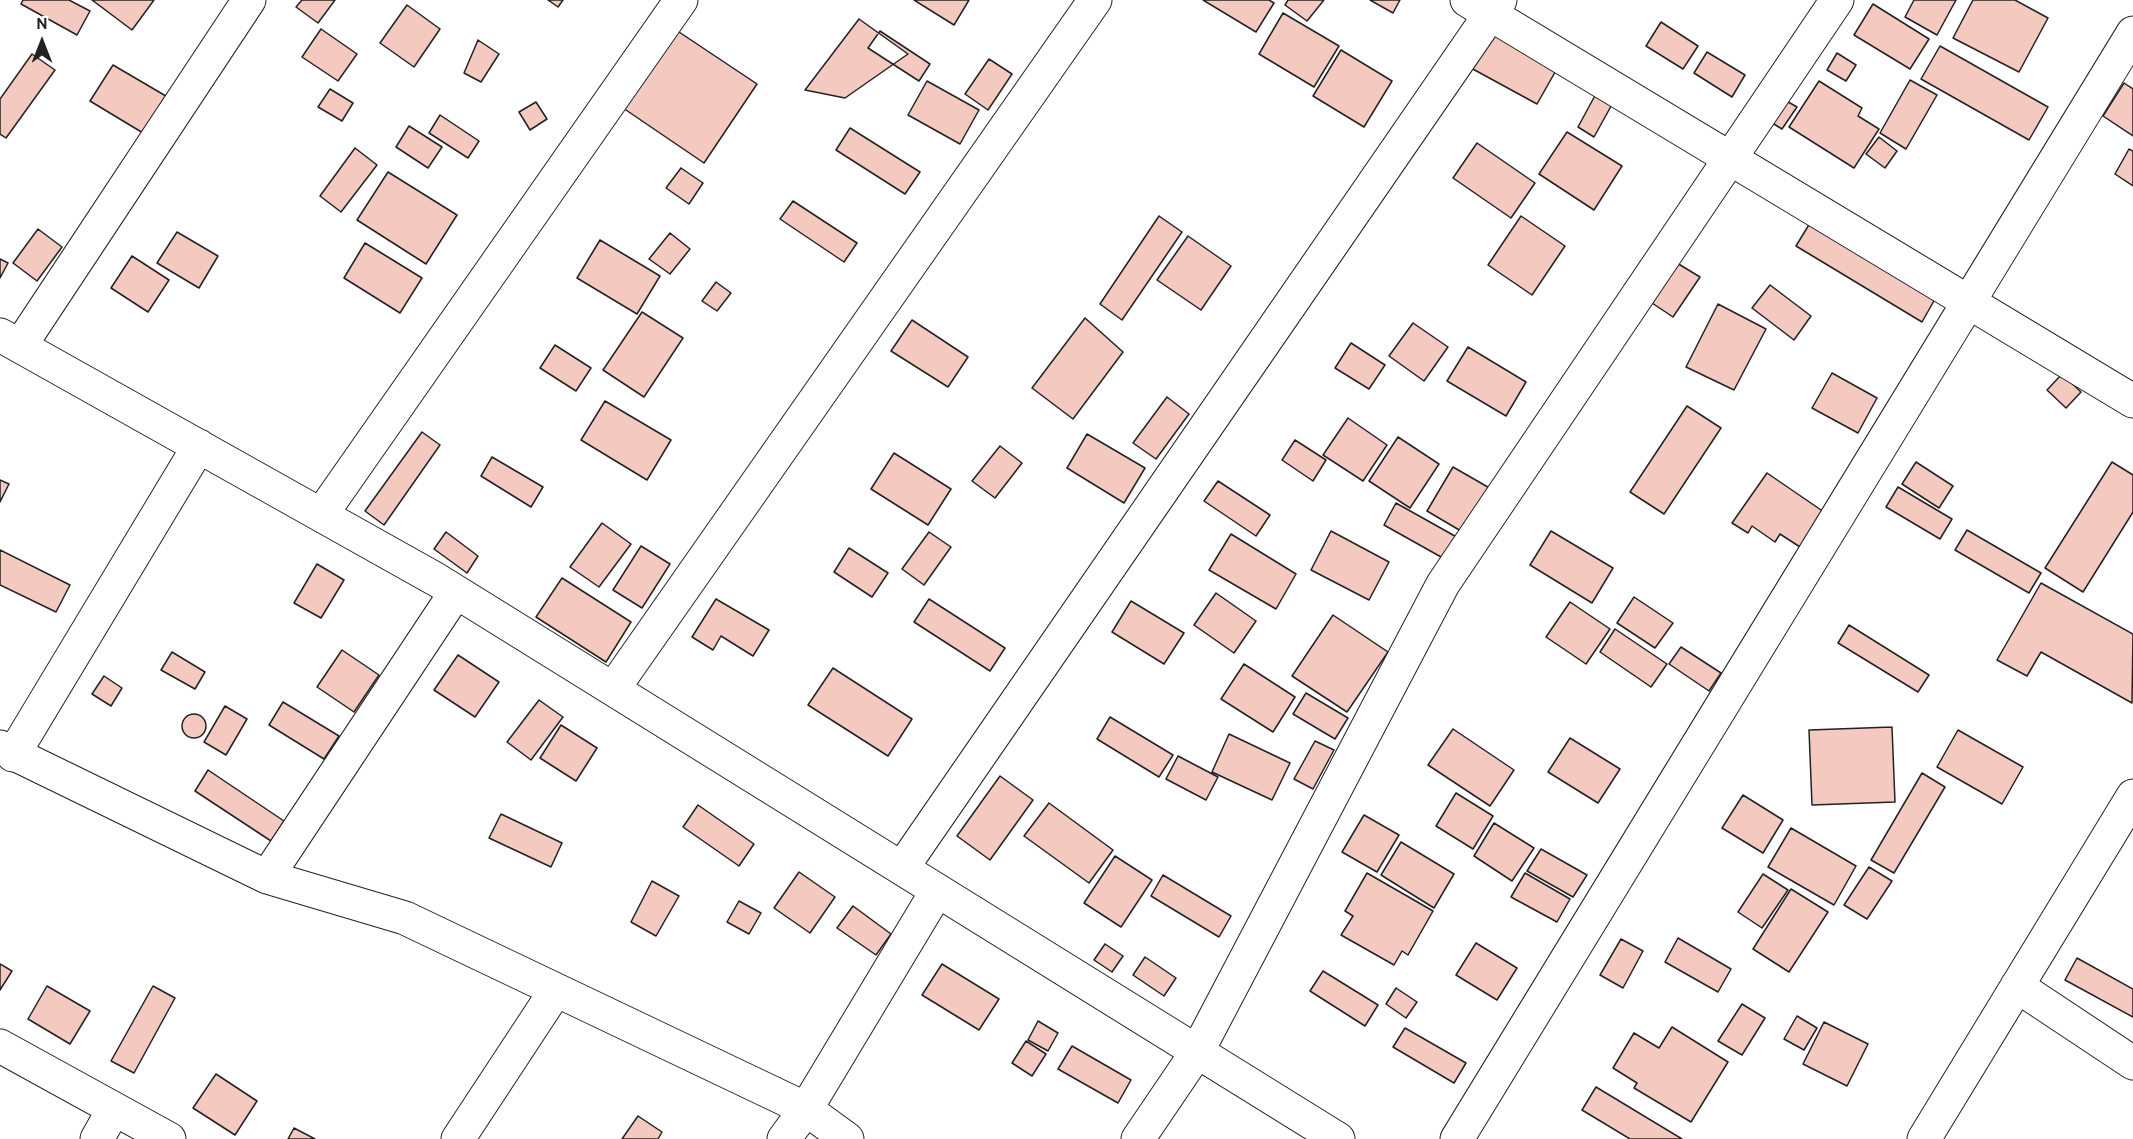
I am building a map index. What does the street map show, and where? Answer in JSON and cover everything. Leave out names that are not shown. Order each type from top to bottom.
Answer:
[{"type":"street","points":[[249,0],[10,340],[456,592],[1338,1139]]},
{"type":"street","points":[[321,515],[681,0]]},
{"type":"street","points":[[613,689],[1095,0]]},
{"type":"street","points":[[1138,1139],[1197,1052],[1443,584],[1837,0]]},
{"type":"street","points":[[902,868],[1486,5],[1730,158],[2133,401]]},
{"type":"street","points":[[1457,1139],[2133,33]]},
{"type":"street","points":[[199,446],[7,751],[267,877],[405,918],[806,1109],[847,1139]]},
{"type":"street","points":[[267,877],[456,592]]},
{"type":"street","points":[[1924,1139],[2133,796]]},
{"type":"street","points":[[784,1139],[806,1109],[937,891]]},
{"type":"street","points":[[2017,986],[2133,1063]]},
{"type":"street","points":[[458,1139],[556,990]]},
{"type":"street","points":[[0,1046],[169,1139]]},
{"type":"street","points":[[97,1139],[114,1109]]},
{"type":"building","points":[[23,0],[69,0],[90,11],[77,35],[21,4]]},
{"type":"building","points":[[92,0],[154,0],[132,30]]},
{"type":"building","points":[[302,0],[335,0],[318,23],[296,7]]},
{"type":"building","points":[[548,0],[563,0],[558,7]]},
{"type":"building","points":[[914,0],[969,0],[954,25]]},
{"type":"building","points":[[1203,0],[1269,0],[1274,3],[1256,32]]},
{"type":"building","points":[[1288,0],[1324,0],[1307,21],[1285,5]]},
{"type":"building","points":[[1370,0],[1400,0],[1393,13]]},
{"type":"building","points":[[1914,0],[1956,0],[1937,35],[1905,17]]},
{"type":"building","points":[[1973,0],[2015,0],[2048,18],[2019,72],[1953,38]]},
{"type":"building","points":[[1873,4],[1929,39],[1910,69],[1854,35]]},
{"type":"building","points":[[407,5],[440,29],[414,67],[380,43]]},
{"type":"building","points":[[1283,13],[1339,46],[1314,87],[1259,54]]},
{"type":"building","points":[[859,19],[908,54],[845,98],[805,90]]},
{"type":"building","points":[[1661,22],[1698,46],[1683,69],[1646,46]]},
{"type":"building","points":[[321,29],[357,54],[338,81],[302,57]]},
{"type":"building","points":[[676,30],[757,84],[704,163],[623,108]]},
{"type":"building","points":[[1492,30],[1558,67],[1537,104],[1471,68]]},
{"type":"building","points":[[880,31],[930,64],[919,81],[868,48]]},
{"type":"building","points":[[478,40],[499,54],[481,82],[464,73]]},
{"type":"building","points":[[1940,46],[2048,107],[2029,140],[1921,79]]},
{"type":"building","points":[[1341,50],[1392,81],[1364,127],[1313,96]]},
{"type":"building","points":[[1707,52],[1745,75],[1732,97],[1694,73]]},
{"type":"building","points":[[1837,53],[1856,65],[1846,81],[1827,70]]},
{"type":"building","points":[[32,54],[55,70],[6,138],[0,134],[0,99]]},
{"type":"building","points":[[989,59],[1012,74],[988,110],[965,94]]},
{"type":"building","points":[[113,65],[171,99],[148,136],[90,101]]},
{"type":"building","points":[[1910,80],[1937,95],[1906,149],[1880,133]]},
{"type":"building","points":[[927,81],[979,110],[960,144],[908,115]]},
{"type":"building","points":[[1819,81],[1862,108],[1858,116],[1879,129],[1854,168],[1789,127]]},
{"type":"building","points":[[2124,83],[2133,89],[2133,136],[2103,116]]},
{"type":"building","points":[[330,89],[353,103],[342,121],[318,107]]},
{"type":"building","points":[[1598,90],[1615,99],[1594,137],[1578,127]]},
{"type":"building","points":[[1783,99],[1797,107],[1782,129],[1769,121]]},
{"type":"building","points":[[536,102],[547,119],[530,130],[519,112]]},
{"type":"building","points":[[440,115],[479,141],[468,158],[429,133]]},
{"type":"building","points":[[409,126],[442,147],[428,168],[396,147]]},
{"type":"building","points":[[850,128],[920,172],[905,194],[836,150]]},
{"type":"building","points":[[1567,132],[1622,166],[1594,210],[1539,174]]},
{"type":"building","points":[[1879,137],[1897,151],[1885,168],[1866,154]]},
{"type":"building","points":[[1477,143],[1535,183],[1511,218],[1453,178]]},
{"type":"building","points":[[355,148],[377,165],[341,212],[320,196]]},
{"type":"building","points":[[2129,149],[2133,151],[2133,186],[2115,174]]},
{"type":"building","points":[[681,168],[703,183],[689,204],[666,188]]},
{"type":"building","points":[[388,172],[457,215],[426,264],[357,220]]},
{"type":"building","points":[[793,201],[857,243],[844,262],[780,219]]},
{"type":"building","points":[[1159,216],[1182,232],[1122,320],[1100,304]]},
{"type":"building","points":[[1521,216],[1565,246],[1532,295],[1488,265]]},
{"type":"building","points":[[1810,223],[1935,299],[1922,322],[1796,246]]},
{"type":"building","points":[[38,229],[62,247],[37,281],[13,263]]},
{"type":"building","points":[[177,232],[218,256],[199,288],[157,263]]},
{"type":"building","points":[[670,233],[690,249],[670,274],[649,259]]},
{"type":"building","points":[[1188,236],[1231,266],[1201,310],[1157,280]]},
{"type":"building","points":[[600,240],[660,276],[637,314],[577,278]]},
{"type":"building","points":[[365,243],[422,278],[400,313],[344,278]]},
{"type":"building","points":[[132,256],[169,280],[148,312],[111,288]]},
{"type":"building","points":[[0,259],[8,263],[0,278]]},
{"type":"building","points":[[1672,260],[1700,277],[1673,317],[1646,299]]},
{"type":"building","points":[[716,282],[731,293],[717,311],[702,301]]},
{"type":"building","points":[[1770,285],[1811,316],[1794,340],[1752,308]]},
{"type":"building","points":[[1718,304],[1766,329],[1734,390],[1686,367]]},
{"type":"building","points":[[642,312],[683,338],[644,397],[603,370]]},
{"type":"building","points":[[1085,318],[1123,352],[1073,419],[1032,388]]},
{"type":"building","points":[[912,320],[968,357],[948,387],[891,351]]},
{"type":"building","points":[[1413,323],[1448,347],[1424,381],[1389,356]]},
{"type":"building","points":[[1351,343],[1385,365],[1369,389],[1335,368]]},
{"type":"building","points":[[555,345],[591,368],[576,391],[540,368]]},
{"type":"building","points":[[1468,347],[1526,382],[1506,416],[1447,381]]},
{"type":"building","points":[[1832,373],[1877,398],[1858,433],[1812,408]]},
{"type":"building","points":[[2062,374],[2081,392],[2066,408],[2047,390]]},
{"type":"building","points":[[1167,397],[1189,414],[1156,459],[1133,443]]},
{"type":"building","points":[[605,401],[671,440],[647,480],[581,440]]},
{"type":"building","points":[[1687,406],[1721,428],[1664,514],[1630,492]]},
{"type":"building","points":[[1348,418],[1387,445],[1363,481],[1323,455]]},
{"type":"building","points":[[422,432],[440,445],[384,525],[365,511]]},
{"type":"building","points":[[1087,434],[1145,468],[1124,503],[1067,468]]},
{"type":"building","points":[[1398,437],[1439,464],[1410,508],[1369,481]]},
{"type":"building","points":[[1295,440],[1326,460],[1313,481],[1282,460]]},
{"type":"building","points":[[1000,446],[1022,463],[995,498],[972,481]]},
{"type":"building","points":[[894,453],[951,489],[928,525],[871,489]]},
{"type":"building","points":[[492,457],[543,487],[531,507],[481,476]]},
{"type":"building","points":[[1916,462],[1953,486],[1939,508],[1902,484]]},
{"type":"building","points":[[2112,462],[2133,475],[2133,512],[2083,592],[2045,568]]},
{"type":"building","points":[[1453,467],[1493,490],[1466,534],[1427,511]]},
{"type":"building","points":[[1767,473],[1824,512],[1800,547],[1780,534],[1775,542],[1752,526],[1748,533],[1732,523]]},
{"type":"building","points":[[0,480],[9,484],[0,502]]},
{"type":"building","points":[[1218,481],[1270,515],[1256,536],[1204,501]]},
{"type":"building","points":[[1898,487],[1952,519],[1940,539],[1886,507]]},
{"type":"building","points":[[1396,503],[1462,540],[1450,562],[1384,525]]},
{"type":"building","points":[[602,523],[631,544],[599,587],[570,567]]},
{"type":"building","points":[[1967,530],[2041,573],[2029,593],[1955,550]]},
{"type":"building","points":[[1331,531],[1389,562],[1369,600],[1311,570]]},
{"type":"building","points":[[1551,531],[1613,568],[1592,603],[1530,565]]},
{"type":"building","points":[[446,532],[478,556],[467,573],[434,549]]},
{"type":"building","points":[[929,532],[951,547],[924,585],[902,569]]},
{"type":"building","points":[[1231,534],[1296,574],[1276,609],[1209,570]]},
{"type":"building","points":[[641,546],[670,564],[642,608],[613,590]]},
{"type":"building","points":[[849,548],[888,573],[872,597],[834,572]]},
{"type":"building","points":[[0,550],[70,585],[56,612],[0,585]]},
{"type":"building","points":[[317,564],[344,580],[321,618],[294,603]]},
{"type":"building","points":[[562,578],[631,622],[606,662],[536,617]]},
{"type":"building","points":[[2041,583],[2133,634],[2132,703],[2041,652],[2027,676],[1997,660]]},
{"type":"building","points":[[1216,593],[1256,621],[1234,653],[1194,625]]},
{"type":"building","points":[[1634,597],[1673,623],[1655,648],[1617,623]]},
{"type":"building","points":[[716,599],[769,630],[753,656],[721,636],[713,650],[692,637]]},
{"type":"building","points":[[929,599],[1005,648],[990,671],[914,622]]},
{"type":"building","points":[[1131,601],[1184,633],[1164,664],[1112,632]]},
{"type":"building","points":[[1570,602],[1610,629],[1586,664],[1546,637]]},
{"type":"building","points":[[1333,615],[1388,652],[1347,712],[1292,676]]},
{"type":"building","points":[[1849,625],[1929,675],[1918,692],[1838,643]]},
{"type":"building","points":[[1615,629],[1667,664],[1651,687],[1600,652]]},
{"type":"building","points":[[1681,647],[1721,673],[1709,691],[1669,664]]},
{"type":"building","points":[[342,650],[379,675],[354,712],[317,687]]},
{"type":"building","points":[[172,652],[205,672],[195,689],[161,670]]},
{"type":"building","points":[[458,655],[499,682],[475,717],[434,690]]},
{"type":"building","points":[[1244,664],[1295,697],[1273,732],[1221,699]]},
{"type":"building","points":[[833,668],[912,719],[888,756],[808,705]]},
{"type":"building","points":[[104,676],[122,688],[111,706],[92,694]]},
{"type":"building","points":[[1306,693],[1348,718],[1335,739],[1293,714]]},
{"type":"building","points":[[539,700],[563,717],[531,760],[507,742]]},
{"type":"building","points":[[283,702],[339,736],[324,759],[269,725]]},
{"type":"building","points":[[225,706],[247,719],[226,755],[204,742]]},
{"type":"building","points":[[194,714],[203,717],[206,726],[203,735],[194,738],[185,735],[182,726],[185,717]]},
{"type":"building","points":[[1110,717],[1173,755],[1159,777],[1097,739]]},
{"type":"building","points":[[561,725],[597,748],[576,781],[540,758]]},
{"type":"building","points":[[1892,727],[1895,802],[1812,805],[1809,730]]},
{"type":"building","points":[[1453,729],[1514,770],[1490,806],[1428,765]]},
{"type":"building","points":[[1958,730],[2023,767],[2002,804],[1937,767]]},
{"type":"building","points":[[1229,734],[1290,763],[1272,800],[1212,772]]},
{"type":"building","points":[[1570,738],[1620,769],[1598,803],[1548,772]]},
{"type":"building","points":[[1315,741],[1334,750],[1313,789],[1294,779]]},
{"type":"building","points":[[1178,756],[1218,777],[1206,800],[1166,779]]},
{"type":"building","points":[[208,770],[284,821],[271,841],[195,791]]},
{"type":"building","points":[[1922,773],[1945,787],[1894,873],[1871,860]]},
{"type":"building","points":[[1000,776],[1033,800],[990,860],[957,836]]},
{"type":"building","points":[[1456,793],[1493,816],[1473,849],[1436,826]]},
{"type":"building","points":[[1743,795],[1783,820],[1763,853],[1722,828]]},
{"type":"building","points":[[1049,803],[1113,850],[1089,883],[1024,836]]},
{"type":"building","points":[[698,805],[754,844],[739,866],[683,827]]},
{"type":"building","points":[[501,814],[562,843],[551,867],[489,838]]},
{"type":"building","points":[[1364,815],[1399,835],[1377,872],[1342,852]]},
{"type":"building","points":[[1494,823],[1534,848],[1512,881],[1474,856]]},
{"type":"building","points":[[1791,828],[1856,866],[1834,905],[1768,867]]},
{"type":"building","points":[[1401,842],[1454,874],[1434,908],[1381,875]]},
{"type":"building","points":[[1541,849],[1587,875],[1573,897],[1527,871]]},
{"type":"building","points":[[1115,856],[1152,880],[1121,927],[1084,903]]},
{"type":"building","points":[[1869,867],[1892,881],[1867,919],[1844,905]]},
{"type":"building","points":[[799,872],[835,897],[810,933],[774,908]]},
{"type":"building","points":[[1367,873],[1433,911],[1408,955],[1402,951],[1394,965],[1341,935],[1353,916],[1345,911]]},
{"type":"building","points":[[1525,873],[1570,899],[1557,922],[1511,897]]},
{"type":"building","points":[[1763,874],[1788,890],[1762,928],[1738,912]]},
{"type":"building","points":[[1163,875],[1231,916],[1219,937],[1151,896]]},
{"type":"building","points":[[652,881],[679,896],[656,936],[631,922]]},
{"type":"building","points":[[1791,889],[1828,912],[1789,972],[1753,949]]},
{"type":"building","points":[[739,901],[761,913],[749,934],[727,922]]},
{"type":"building","points":[[853,906],[891,934],[876,955],[837,928]]},
{"type":"building","points":[[1678,938],[1731,969],[1718,992],[1665,962]]},
{"type":"building","points":[[1621,939],[1643,951],[1623,988],[1600,975]]},
{"type":"building","points":[[1476,943],[1517,968],[1497,1000],[1456,975]]},
{"type":"building","points":[[1105,944],[1123,956],[1112,972],[1094,960]]},
{"type":"building","points":[[1145,957],[1176,978],[1164,996],[1133,975]]},
{"type":"building","points":[[2077,958],[2133,989],[2133,1017],[2065,980]]},
{"type":"building","points":[[0,964],[12,971],[0,990]]},
{"type":"building","points":[[942,964],[999,999],[979,1030],[922,995]]},
{"type":"building","points":[[1323,971],[1378,1005],[1365,1026],[1310,991]]},
{"type":"building","points":[[47,986],[90,1011],[70,1044],[28,1019]]},
{"type":"building","points":[[153,986],[175,998],[134,1073],[111,1061]]},
{"type":"building","points":[[1396,988],[1417,1002],[1406,1018],[1386,1004]]},
{"type":"building","points":[[1742,1004],[1765,1018],[1742,1055],[1718,1041]]},
{"type":"building","points":[[1797,1016],[1817,1028],[1804,1050],[1784,1039]]},
{"type":"building","points":[[1038,1021],[1058,1033],[1048,1051],[1028,1040]]},
{"type":"building","points":[[1824,1022],[1868,1044],[1847,1086],[1803,1064]]},
{"type":"building","points":[[1672,1027],[1728,1062],[1691,1122],[1634,1088],[1637,1083],[1613,1068],[1634,1033],[1659,1048]]},
{"type":"building","points":[[1405,1028],[1466,1063],[1454,1083],[1393,1047]]},
{"type":"building","points":[[1026,1041],[1046,1054],[1032,1076],[1012,1063]]},
{"type":"building","points":[[1072,1046],[1131,1080],[1118,1103],[1058,1069]]},
{"type":"building","points":[[216,1074],[257,1101],[235,1135],[193,1108]]},
{"type":"building","points":[[1596,1087],[1682,1139],[1630,1139],[1582,1110]]},
{"type":"building","points":[[638,1116],[662,1132],[658,1139],[622,1139]]},
{"type":"building","points":[[294,1128],[315,1139],[288,1139]]}]
